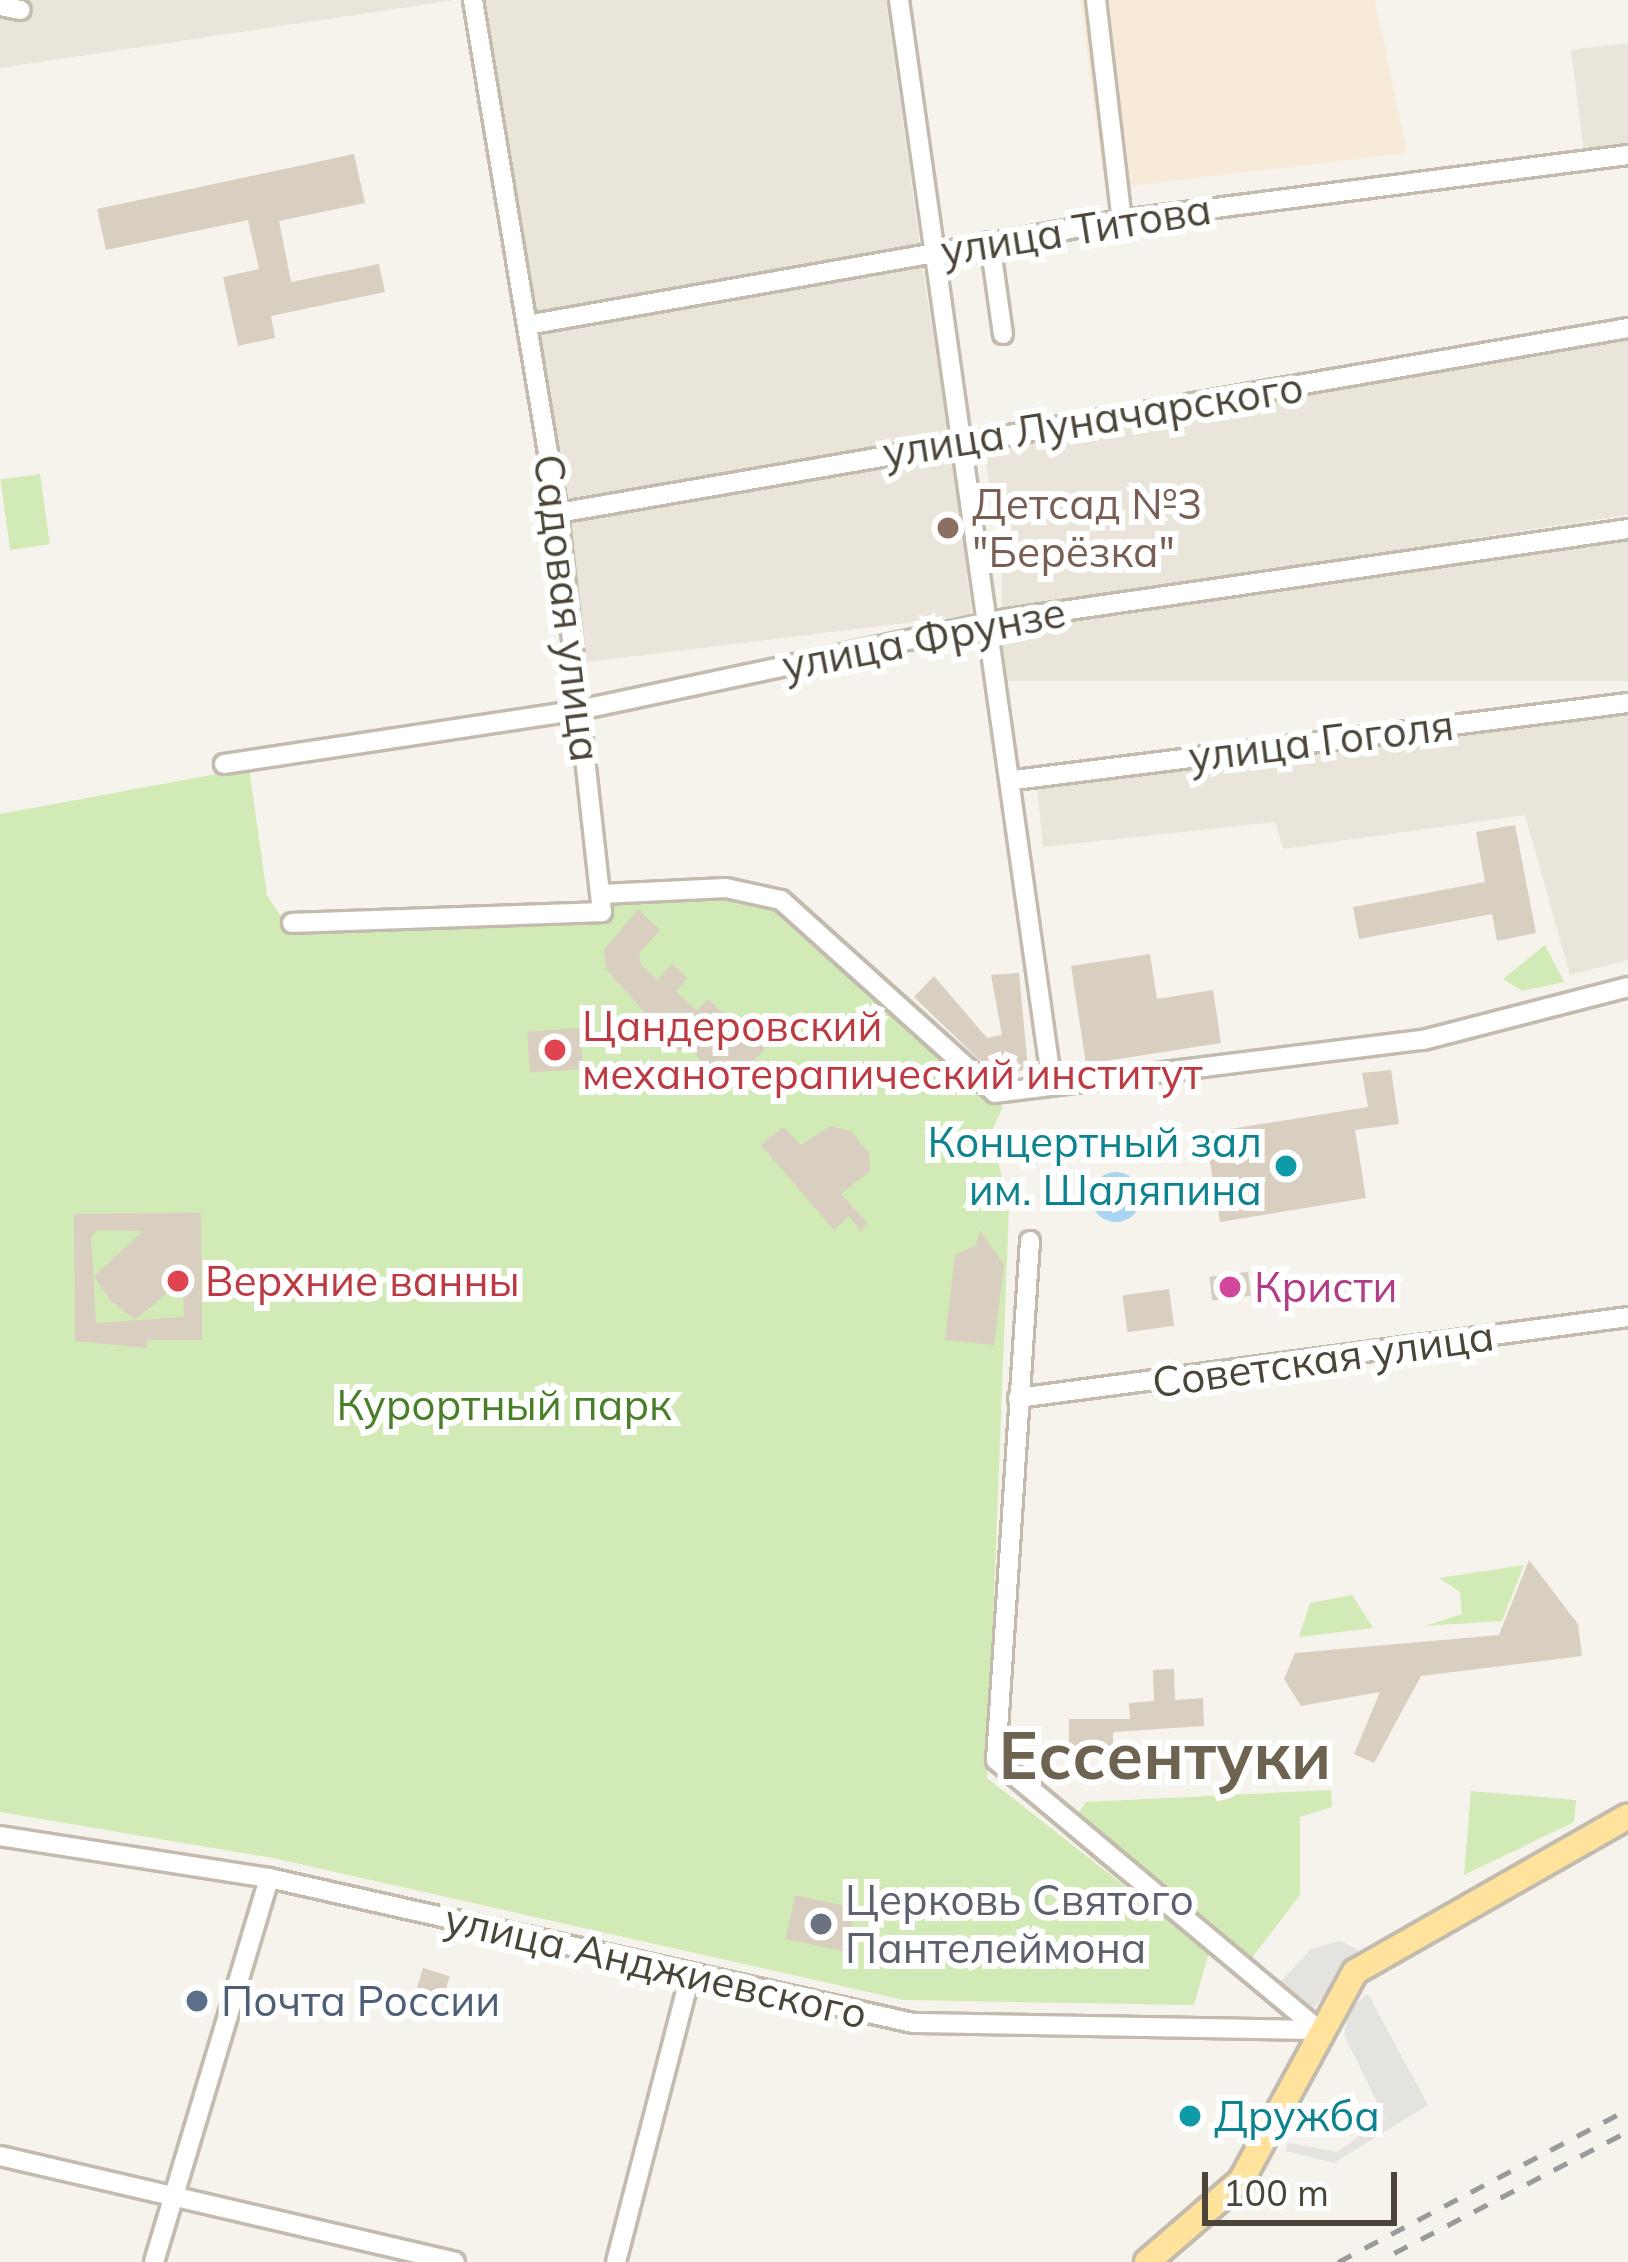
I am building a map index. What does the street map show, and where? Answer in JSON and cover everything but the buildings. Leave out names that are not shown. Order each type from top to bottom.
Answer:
[{"type":"main road","points":[[1147,2262],[1241,2181],[1319,2030],[1355,1972],[1393,1943],[1628,1816]]},
{"type":"street","name":"Садовая улица","points":[[473,0],[558,512],[602,895]]},
{"type":"street","points":[[899,0],[968,440],[1052,1085]]},
{"type":"street","points":[[1096,0],[1122,220]]},
{"type":"street","points":[[0,6],[21,10]]},
{"type":"street","name":"улица Титова","points":[[527,325],[1122,220],[1628,155]]},
{"type":"street","points":[[990,242],[1003,334]]},
{"type":"street","name":"улица Луначарского","points":[[558,512],[1628,328]]},
{"type":"street","name":"улица Фрунзе","points":[[224,764],[579,710],[991,622],[1628,529]]},
{"type":"street","name":"улица Гоголя","points":[[1015,780],[1628,703]]},
{"type":"street","points":[[292,923],[596,912],[602,895],[726,888],[782,900],[995,1093],[1438,1037],[1628,987]]},
{"type":"street","points":[[1030,1241],[996,1760],[1319,2030]]},
{"type":"street","name":"Советская улица","points":[[1018,1398],[1628,1317]]},
{"type":"street","name":"улица Анджиевского","points":[[0,1836],[269,1879],[913,2023],[1319,2030]]},
{"type":"street","points":[[154,2262],[170,2195],[269,1879]]},
{"type":"street","points":[[616,2262],[690,1975]]},
{"type":"street","points":[[0,2156],[455,2262]]},
{"type":"shaded area","points":[[0,0],[455,0],[0,68]]},
{"type":"shaded area","points":[[483,0],[886,0],[920,246],[537,315]]},
{"type":"shaded area","points":[[1080,0],[1375,0],[1407,153],[1105,189]]},
{"type":"shaded area","points":[[1628,43],[1628,146],[1584,152],[1571,50]]},
{"type":"shaded area","points":[[922,265],[949,438],[566,499],[539,326]]},
{"type":"shaded area","points":[[1628,335],[1628,515],[1007,608],[984,450]]},
{"type":"shaded area","points":[[952,453],[972,615],[583,663],[563,501]]},
{"type":"shaded area","points":[[1002,539],[1628,539],[1628,681],[1002,681]]},
{"type":"shaded area","points":[[1628,714],[1628,960],[1570,975],[1525,815],[1283,849],[1275,822],[1043,847],[1037,786]]},
{"type":"shaded area","points":[[1340,1941],[1359,1950],[1306,2019],[1272,1991],[1311,1949]]},
{"type":"shaded area","points":[[1368,1994],[1428,2105],[1334,2163],[1286,2151],[1288,2143],[1337,2152],[1385,2118],[1344,2035],[1348,2010]]},
{"type":"green space","points":[[40,474],[50,544],[10,550],[0,480]]},
{"type":"green space","name":"Курортный парк","points":[[249,768],[267,895],[283,920],[722,895],[775,908],[1003,1107],[991,1132],[1009,1207],[987,1778],[1209,1952],[1194,2005],[904,2000],[273,1858],[0,1812],[0,814]]},
{"type":"green space","points":[[1545,945],[1564,982],[1522,991],[1503,979]]},
{"type":"green space","points":[[1524,1565],[1502,1621],[1425,1626],[1462,1614],[1460,1592],[1439,1578]]},
{"type":"green space","points":[[1352,1595],[1373,1628],[1299,1637],[1310,1603]]},
{"type":"green space","points":[[1331,1790],[1332,1807],[1300,1817],[1300,1895],[1251,1959],[1076,1816],[1086,1802]]},
{"type":"green space","points":[[1471,1791],[1576,1800],[1574,1822],[1464,1875]]},
{"type":"water","points":[[1106,1173],[1126,1173],[1140,1187],[1140,1207],[1126,1221],[1106,1221],[1092,1207],[1092,1187]]},
{"type":"railway","points":[[1338,2262],[1628,2109]]},
{"type":"railway","points":[[1394,2253],[1628,2131]]},
{"type":"place","name":"Детсад №3 \"Берёзка\"","points":[[948,528]]},
{"type":"place","name":"Цандеровский механотерапический институт","points":[[555,1050]]},
{"type":"place","name":"Концертный зал им. Шаляпина","points":[[1286,1166]]},
{"type":"place","name":"Верхние ванны","points":[[178,1281]]},
{"type":"place","name":"Кристи","points":[[1230,1287]]},
{"type":"place","name":"Церковь Святого Пантелеймона","points":[[821,1924]]},
{"type":"place","name":"Почта России","points":[[197,2001]]},
{"type":"place","name":"Дружба","points":[[1190,2116]]},
{"type":"district","name":"Ессентуки","points":[[1165,1755]]}]
